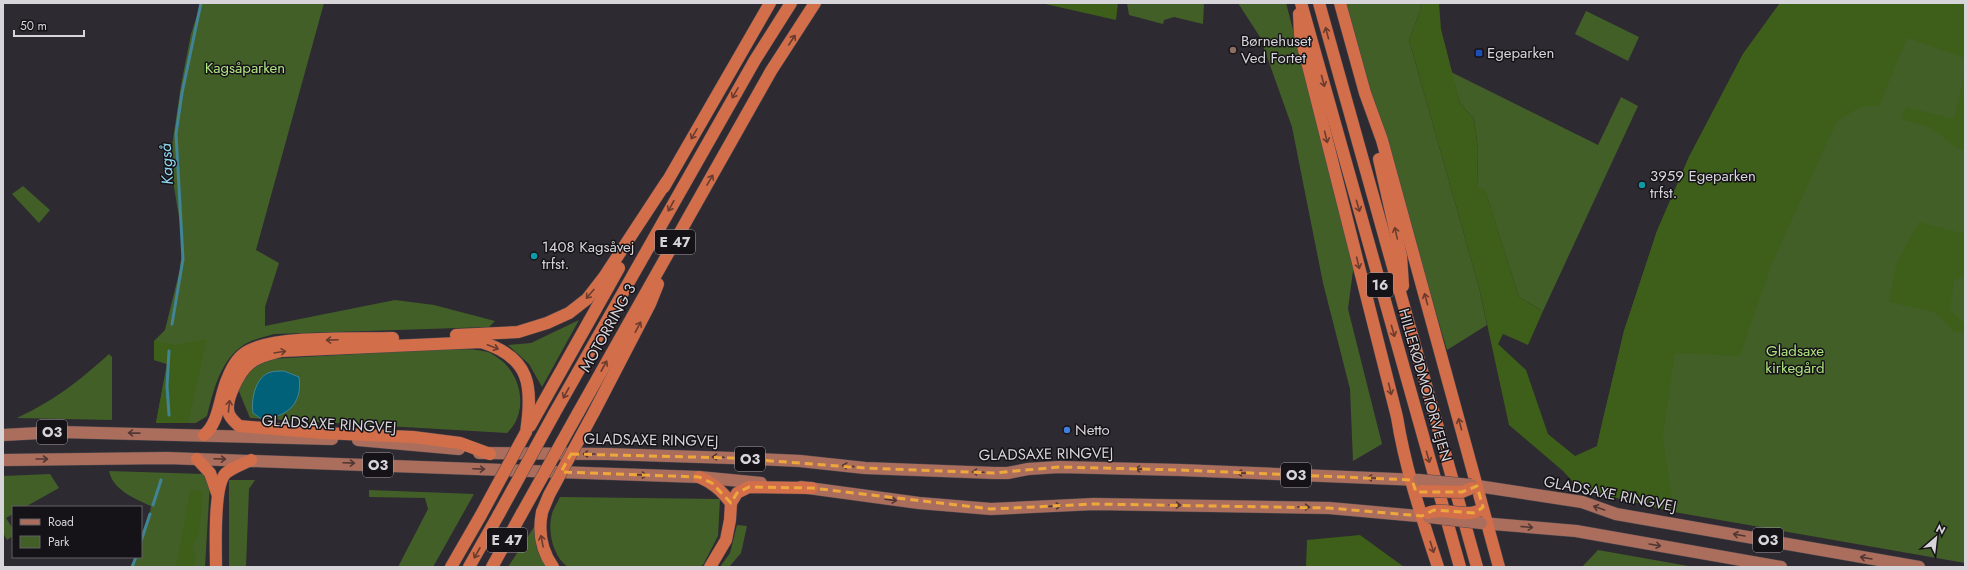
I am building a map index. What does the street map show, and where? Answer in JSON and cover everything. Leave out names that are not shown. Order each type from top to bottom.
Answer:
[{"type":"highway","points":[[451,567],[667,181],[770,3]]},
{"type":"highway","name":"MOTORRING 3","points":[[469,567],[755,60],[791,3]]},
{"type":"highway","points":[[1298,3],[1300,34],[1417,486],[1426,515],[1438,567]]},
{"type":"highway","name":"HILLERØDMOTORVEJEN","points":[[1301,3],[1460,567]]},
{"type":"highway","name":"HILLERØDMOTORVEJEN","points":[[1319,3],[1477,567]]},
{"type":"highway","points":[[1340,3],[1365,93],[1401,256],[1406,313]]},
{"type":"highway","name":"MOTORRING 3","points":[[492,567],[771,71],[814,5]]},
{"type":"highway","points":[[1365,93],[1382,140],[1474,486],[1499,567]]},
{"type":"highway","points":[[204,435],[212,427],[222,389],[233,366],[247,351],[264,345],[286,341],[518,332],[548,323],[569,313],[586,298],[604,277],[667,181]]},
{"type":"highway","points":[[553,567],[546,555],[541,539],[540,521],[542,512],[549,495],[650,304],[677,237]]},
{"type":"highway","points":[[490,454],[460,443],[413,437],[322,433],[239,426],[231,418],[228,406],[240,374],[250,363],[268,355],[281,352],[481,342],[495,346],[508,354],[518,364],[526,378],[530,392],[530,406],[526,432]]},
{"type":"highway","points":[[197,459],[210,472],[217,493],[216,567]]},
{"type":"highway","points":[[217,493],[223,477],[227,473],[251,460]]},
{"type":"highway","points":[[699,477],[712,483],[730,502]]},
{"type":"highway","points":[[1417,486],[1462,492],[1474,486]]},
{"type":"highway","points":[[710,567],[726,540],[730,520],[730,502],[737,493],[748,487],[812,488]]},
{"type":"highway","points":[[1426,515],[1434,510],[1469,513],[1483,516]]},
{"type":"main road","name":"GLADSAXE RINGVEJ","points":[[3,435],[58,432],[364,440],[450,448],[490,454],[607,454],[732,458],[800,461],[865,468],[994,473],[1008,473],[1028,469],[1059,467],[1180,470],[1417,486]]},
{"type":"main road","name":"O3","points":[[3,460],[167,458],[251,460],[699,477],[812,488],[846,495],[905,502],[991,509],[1102,504],[1329,508],[1426,515]]},
{"type":"main road","name":"GLADSAXE RINGVEJ","points":[[1474,486],[1582,502],[1616,514],[1919,567]]},
{"type":"main road","name":"O3","points":[[1483,516],[1781,567]]},
{"type":"highlighted area","points":[[571,454],[732,458],[865,468],[994,473],[1059,467],[1180,470],[1412,480],[1416,492],[1462,492],[1477,486],[1483,507],[1475,513],[1434,510],[1422,516],[1329,508],[1094,504],[991,509],[812,488],[749,487],[737,493],[731,503],[712,483],[699,477],[561,472]]},
{"type":"green space","name":"Kagsåparken","points":[[201,3],[324,3],[256,250],[279,263],[265,307],[265,326],[395,300],[434,305],[495,321],[489,327],[274,334],[259,338],[245,344],[236,351],[224,367],[212,396],[207,416],[196,423],[156,423],[167,364],[154,360],[154,341],[165,330],[180,269],[183,241],[174,187],[172,146],[181,85],[191,34]]},
{"type":"green space","points":[[1041,3],[1118,3],[1116,20]]},
{"type":"green space","points":[[1127,3],[1204,3],[1203,24],[1174,17],[1164,20],[1163,24],[1129,15]]},
{"type":"green space","points":[[1238,3],[1286,3],[1354,263],[1348,309],[1382,444],[1353,461],[1350,389],[1323,283],[1292,127],[1260,37]]},
{"type":"green space","points":[[1346,3],[1420,3],[1421,9],[1409,40],[1479,287],[1487,325],[1447,350],[1360,56]]},
{"type":"green space","points":[[1420,3],[1439,3],[1441,29],[1460,103],[1474,119],[1478,149],[1477,188],[1485,189],[1519,297],[1543,311],[1528,345],[1503,334],[1498,344],[1526,370],[1548,434],[1575,456],[1597,446],[1624,331],[1657,231],[1689,157],[1743,54],[1780,3],[1965,3],[1965,58],[1907,38],[1879,106],[1860,107],[1837,121],[1772,263],[1740,356],[1675,353],[1663,437],[1674,512],[1597,493],[1575,484],[1563,471],[1509,425],[1479,287],[1409,40],[1421,9]]},
{"type":"green space","name":"Gladsaxe kirkegård","points":[[1780,3],[1965,3],[1965,563],[1674,512],[1597,493],[1597,446],[1602,423],[1624,331],[1657,231],[1689,157],[1743,54]]},
{"type":"green space","points":[[1586,11],[1639,37],[1628,61],[1575,34]]},
{"type":"green space","points":[[1965,71],[1965,151],[1954,146],[1930,127],[1901,119],[1906,107],[1954,119]]},
{"type":"green space","points":[[1451,72],[1598,145],[1621,97],[1638,106],[1543,311],[1519,297],[1485,190],[1477,188],[1478,149],[1474,119],[1460,103]]},
{"type":"green space","points":[[23,186],[50,210],[39,223],[12,194]]},
{"type":"green space","points":[[1919,222],[1965,234],[1965,276],[1954,280],[1950,309],[1964,323],[1964,331],[1955,333],[1934,312],[1889,302],[1896,264]]},
{"type":"green space","points":[[579,320],[542,387],[529,364],[508,345],[531,343]]},
{"type":"green space","points":[[207,339],[188,423],[156,423],[167,364],[154,360],[154,341],[176,345]]},
{"type":"green space","points":[[441,349],[488,352],[506,365],[513,374],[520,394],[518,415],[514,425],[507,433],[250,418],[238,389],[253,368],[270,359]]},
{"type":"green space","points":[[109,354],[112,357],[112,420],[17,418],[66,390]]},
{"type":"green space","points":[[109,471],[203,474],[210,483],[205,567],[132,567],[135,558],[142,558],[142,538],[149,519],[151,506],[132,497],[120,489],[111,478]]},
{"type":"green space","points":[[50,474],[59,488],[27,506],[12,506],[12,515],[6,518],[12,527],[12,537],[7,540],[3,533],[3,476]]},
{"type":"green space","points":[[229,480],[255,480],[249,489],[246,567],[229,567]]},
{"type":"green space","points":[[190,490],[203,492],[199,535],[192,548],[196,556],[194,567],[176,567]]},
{"type":"green space","points":[[369,490],[474,494],[433,567],[398,567],[428,509],[425,498],[369,497]]},
{"type":"green space","points":[[560,497],[720,499],[718,536],[703,565],[699,567],[568,567],[558,557],[552,543],[550,528],[553,510]]},
{"type":"green space","points":[[737,525],[747,526],[741,553],[729,567],[720,567],[730,553]]},
{"type":"green space","points":[[534,527],[537,550],[546,567],[508,567]]},
{"type":"green space","points":[[1360,535],[1404,567],[1306,567],[1307,540]]},
{"type":"green space","points":[[1598,550],[1694,567],[1582,567]]},
{"type":"water","points":[[274,371],[284,371],[299,377],[300,387],[295,402],[285,413],[269,418],[260,418],[253,413],[253,396],[257,385],[268,373]]},
{"type":"waterway","name":"Kagså","points":[[172,324],[183,259],[176,134],[182,93],[201,3]]},
{"type":"waterway","name":"Kagså","points":[[169,351],[167,386],[169,415]]},
{"type":"waterway","name":"Kagså","points":[[153,505],[161,480]]},
{"type":"waterway","name":"Kagså","points":[[142,538],[150,514]]},
{"type":"waterway","name":"Kagså","points":[[132,567],[136,558]]},
{"type":"place","name":"Børnehuset Ved Fortet","points":[[1233,50]]},
{"type":"place","name":"Egeparken","points":[[1479,53]]},
{"type":"place","name":"3959 Egeparken trfst.","points":[[1642,185]]},
{"type":"place","name":"1408 Kagsåvej trfst.","points":[[534,256]]},
{"type":"place","name":"Netto","points":[[1067,430]]}]
